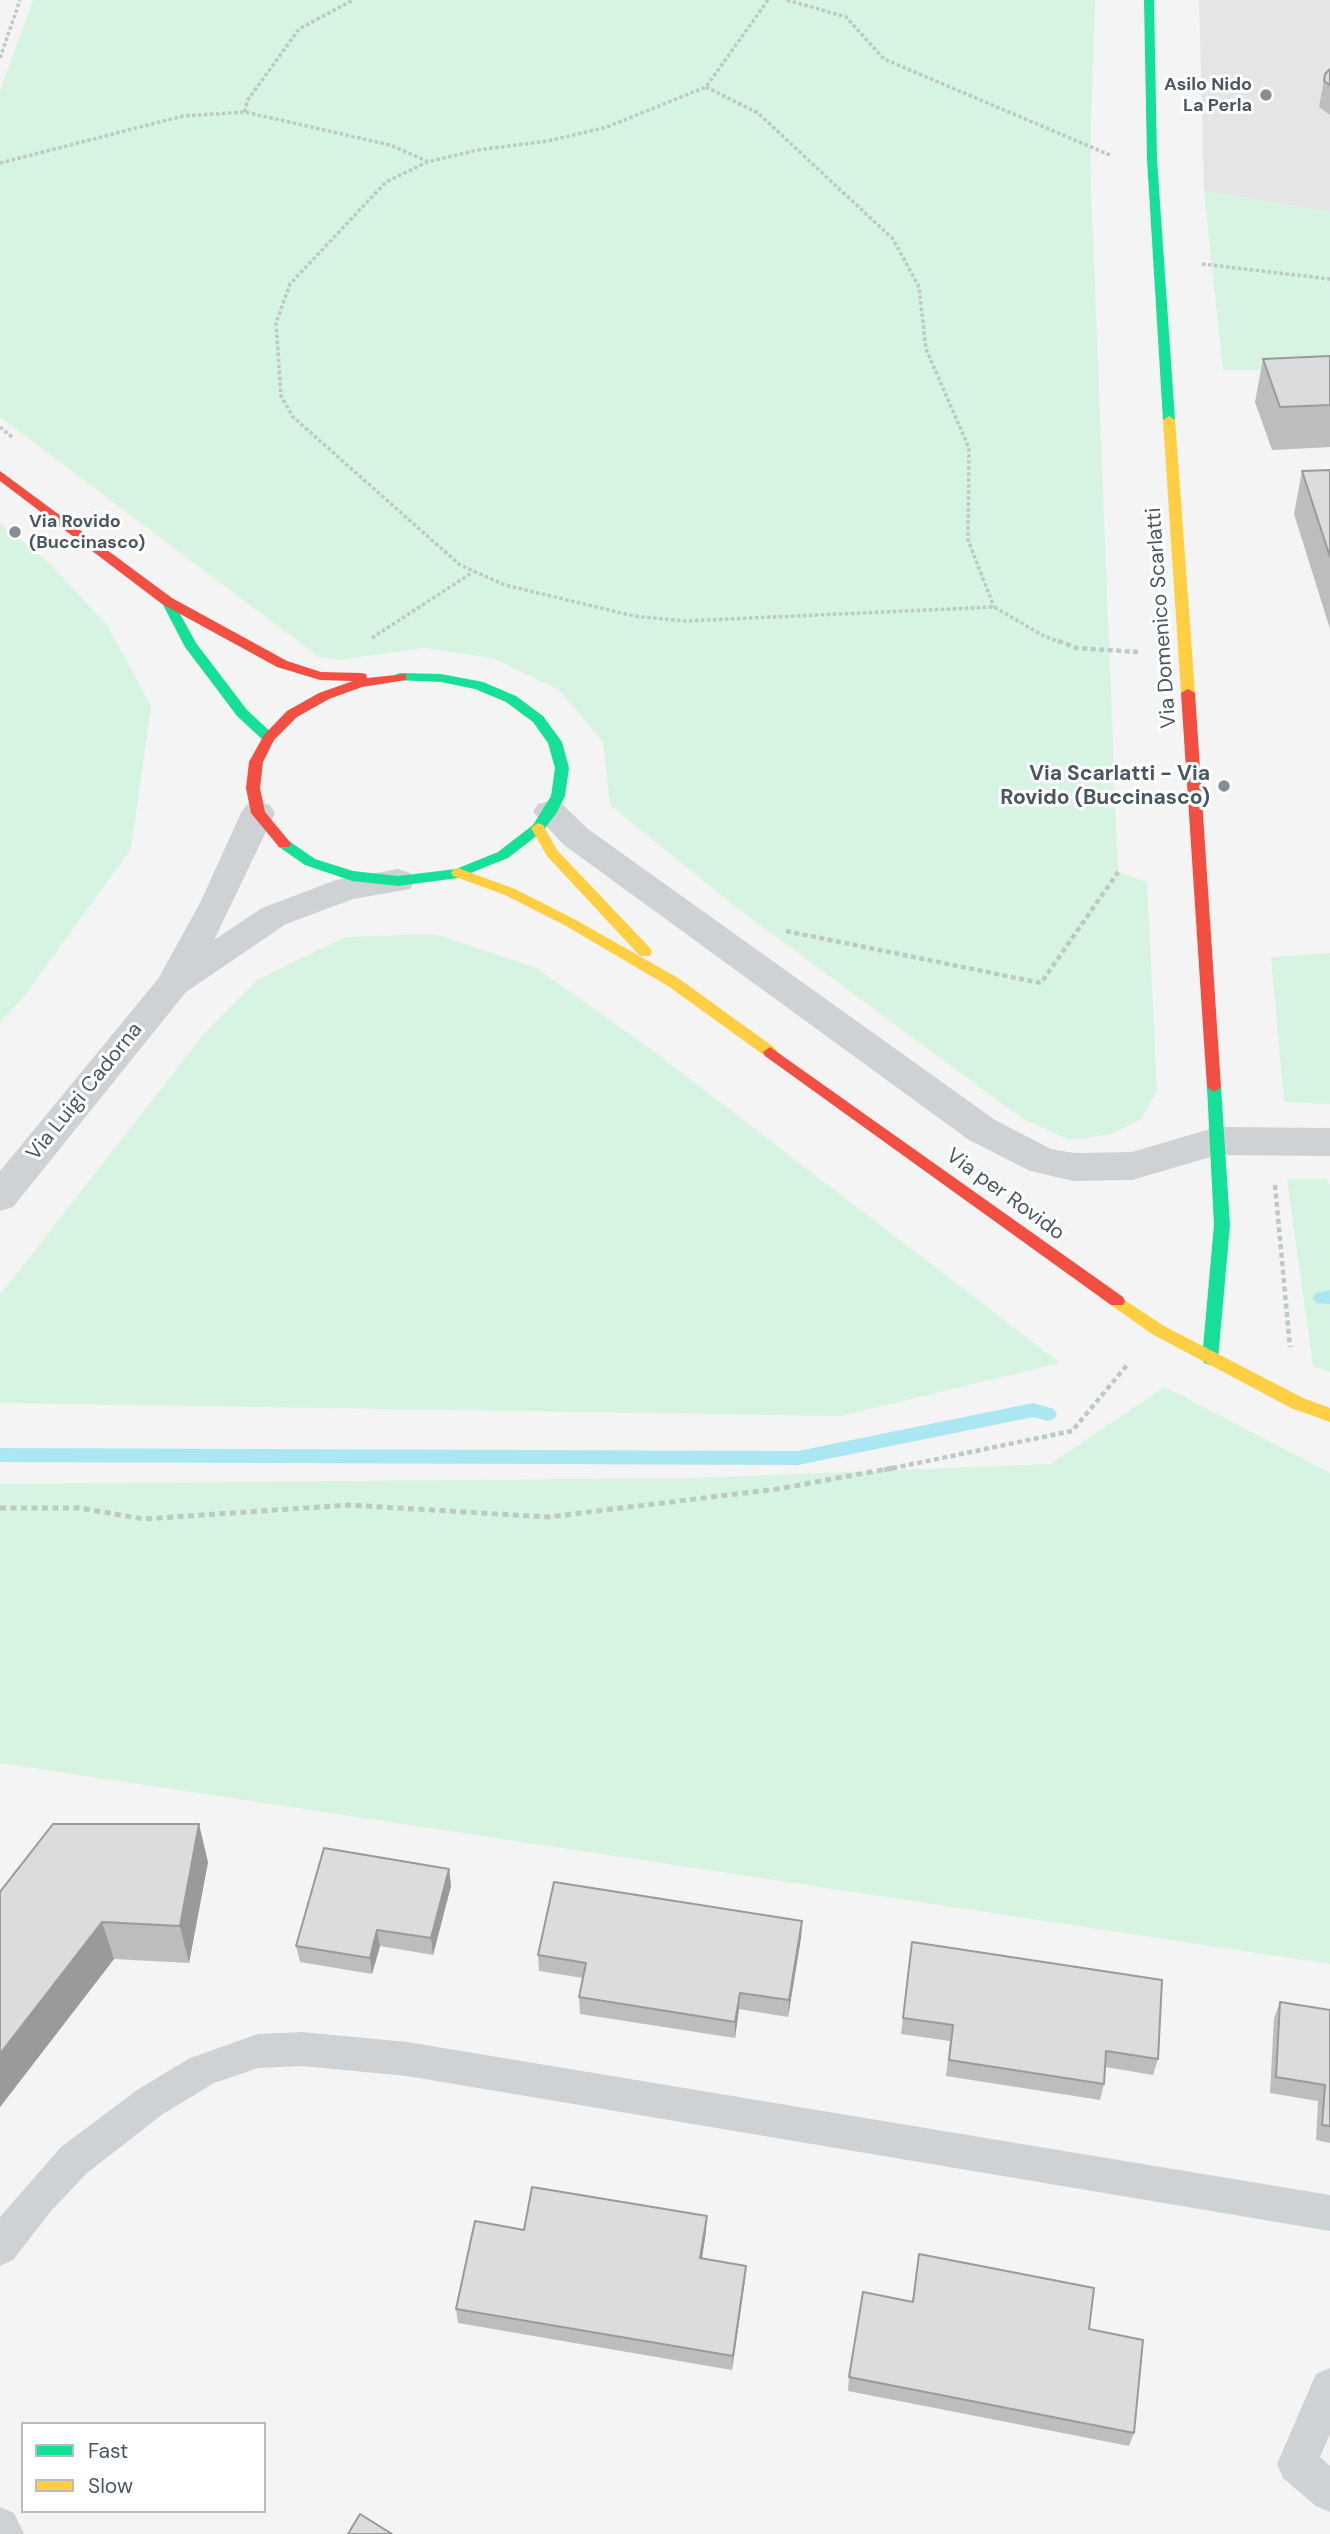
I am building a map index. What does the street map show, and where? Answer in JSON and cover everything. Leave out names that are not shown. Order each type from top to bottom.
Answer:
[{"type":"street","name":"Via Domenico Scarlatti","points":[[1149,0],[1152,159],[1222,1225],[1210,1359]]},
{"type":"street","points":[[0,475],[167,601],[299,671],[320,676],[401,677],[441,678],[478,685],[512,699],[538,719],[555,742],[562,768],[558,796],[544,820],[503,855],[458,873],[398,881],[352,876],[310,862],[278,840],[258,813],[253,788],[256,762],[270,738],[292,715],[324,696],[360,683],[401,677]]},
{"type":"street","points":[[167,601],[190,644],[212,674],[242,713],[270,738]]},
{"type":"street","name":"Via Luigi Cadorna","points":[[0,1196],[171,987],[217,903],[258,813]]},
{"type":"street","points":[[544,820],[576,837],[982,1130],[1043,1161],[1073,1167],[1132,1166],[1217,1141],[1330,1142]]},
{"type":"street","name":"Via per Rovido","points":[[544,820],[552,853],[673,982]]},
{"type":"street","name":"Via per Rovido","points":[[458,873],[510,892],[673,982],[1158,1329],[1297,1403],[1330,1415]]},
{"type":"street","name":"Via Luigi Cadorna","points":[[171,987],[275,916],[348,888],[398,881]]},
{"type":"lane","points":[[0,2247],[38,2198],[74,2160],[150,2102],[203,2070],[258,2051],[302,2049],[407,2059],[1330,2214]]},
{"type":"lane","points":[[1330,2388],[1297,2464],[1330,2491]]},
{"type":"lane","points":[[0,2527],[4,2534]]},
{"type":"path","points":[[0,58],[20,0]]},
{"type":"path","points":[[245,112],[247,101],[299,29],[353,0]]},
{"type":"path","points":[[768,0],[706,87],[607,127],[548,141],[478,150],[427,162],[386,182],[290,284],[276,323],[281,396],[293,417],[460,565],[505,585],[621,613],[685,621],[993,607],[1044,636],[1077,648],[1186,656]]},
{"type":"path","points":[[787,0],[846,17],[884,60],[1108,155],[1152,159]]},
{"type":"path","points":[[706,87],[758,113],[893,239],[919,287],[926,349],[969,449],[968,540],[993,607]]},
{"type":"path","points":[[0,163],[183,116],[245,112],[390,145],[427,162]]},
{"type":"path","points":[[1158,258],[1330,279]]},
{"type":"path","points":[[360,645],[474,571]]},
{"type":"path","points":[[781,930],[1041,982],[1118,872]]},
{"type":"path","points":[[0,1508],[79,1508],[144,1518],[349,1505],[548,1517],[777,1489],[970,1454],[1072,1431],[1158,1329]]},
{"type":"shaded area","name":"Asilo Nido La Perla","points":[[1199,0],[1330,0],[1330,212],[1204,191]]},
{"type":"green space","points":[[33,0],[1095,0],[1090,161],[1118,872],[1147,882],[1157,1091],[1141,1119],[1111,1134],[1070,1140],[1023,1119],[737,908],[610,805],[603,742],[559,690],[493,658],[424,648],[338,660],[319,657],[0,417],[0,91]]},
{"type":"green space","points":[[1204,191],[1330,212],[1330,370],[1223,370]]},
{"type":"green space","points":[[0,523],[50,564],[107,625],[151,706],[131,849],[25,995],[0,1023]]},
{"type":"green space","points":[[435,934],[536,968],[652,1050],[1060,1363],[841,1416],[0,1403],[0,1295],[207,1030],[257,980],[345,937]]},
{"type":"green space","points":[[1330,953],[1330,1104],[1284,1102],[1271,957]]},
{"type":"green space","points":[[1287,1179],[1326,1179],[1330,1185],[1330,1372],[1313,1366]]},
{"type":"green space","points":[[1165,1387],[1330,1473],[1330,1964],[0,1763],[0,1484],[696,1478],[1050,1464]]},
{"type":"building","points":[[1330,69],[1330,85],[1324,81],[1325,74]]},
{"type":"building","points":[[1330,356],[1330,405],[1280,407],[1263,359]]},
{"type":"building","points":[[1330,470],[1330,557],[1302,471]]},
{"type":"building","points":[[53,1824],[199,1824],[180,1926],[102,1922],[0,2054],[0,1892]]},
{"type":"building","points":[[324,1848],[449,1869],[431,1938],[377,1930],[370,1958],[296,1946]]},
{"type":"building","points":[[554,1882],[802,1921],[789,2000],[740,1993],[735,2022],[579,1997],[586,1963],[538,1955]]},
{"type":"building","points":[[912,1942],[1162,1980],[1158,2059],[1106,2051],[1104,2084],[949,2060],[953,2025],[903,2018]]},
{"type":"building","points":[[1280,2002],[1330,2010],[1330,2126],[1322,2125],[1325,2085],[1276,2077]]},
{"type":"building","points":[[532,2187],[707,2216],[700,2258],[746,2266],[733,2356],[456,2309],[475,2221],[524,2230]]},
{"type":"building","points":[[919,2254],[1094,2288],[1089,2329],[1143,2340],[1134,2433],[849,2377],[863,2292],[913,2302]]},
{"type":"building","points":[[360,2514],[392,2534],[348,2534]]},
{"type":"waterway","points":[[1322,1298],[1330,1297]]},
{"type":"waterway","points":[[0,1455],[798,1458],[1033,1410],[1048,1414]]},
{"type":"traffic: fast","points":[[1149,0],[1152,159],[1169,420]]},
{"type":"traffic: fast","points":[[167,601],[190,644],[242,713],[269,738]]},
{"type":"traffic: fast","points":[[284,844],[310,862],[352,876],[398,881],[458,873],[503,855],[538,828],[550,812],[558,796],[562,768],[555,742],[538,719],[511,699],[478,685],[441,678],[401,677]]},
{"type":"traffic: fast","points":[[1210,1359],[1222,1225],[1214,1087]]},
{"type":"traffic: slow","points":[[1169,420],[1188,693]]},
{"type":"traffic: slow","points":[[538,828],[552,853],[645,952]]},
{"type":"traffic: slow","points":[[458,873],[510,892],[571,923],[673,982],[770,1052]]},
{"type":"traffic: slow","points":[[1117,1301],[1158,1330],[1297,1403],[1330,1415]]},
{"type":"traffic: jam","points":[[0,475],[167,601],[282,664],[320,676],[361,677]]},
{"type":"traffic: jam","points":[[284,844],[258,813],[253,788],[256,762],[269,738],[292,714],[324,696],[360,683],[401,677]]},
{"type":"traffic: jam","points":[[1188,693],[1214,1087]]},
{"type":"traffic: jam","points":[[770,1052],[1117,1301]]},
{"type":"place","name":"Asilo Nido La Perla","points":[[1266,95]]},
{"type":"place","name":"Via Rovido (Buccinasco)","points":[[15,532]]},
{"type":"place","name":"Via Scarlatti - Via Rovido (Buccinasco)","points":[[1224,786]]}]
